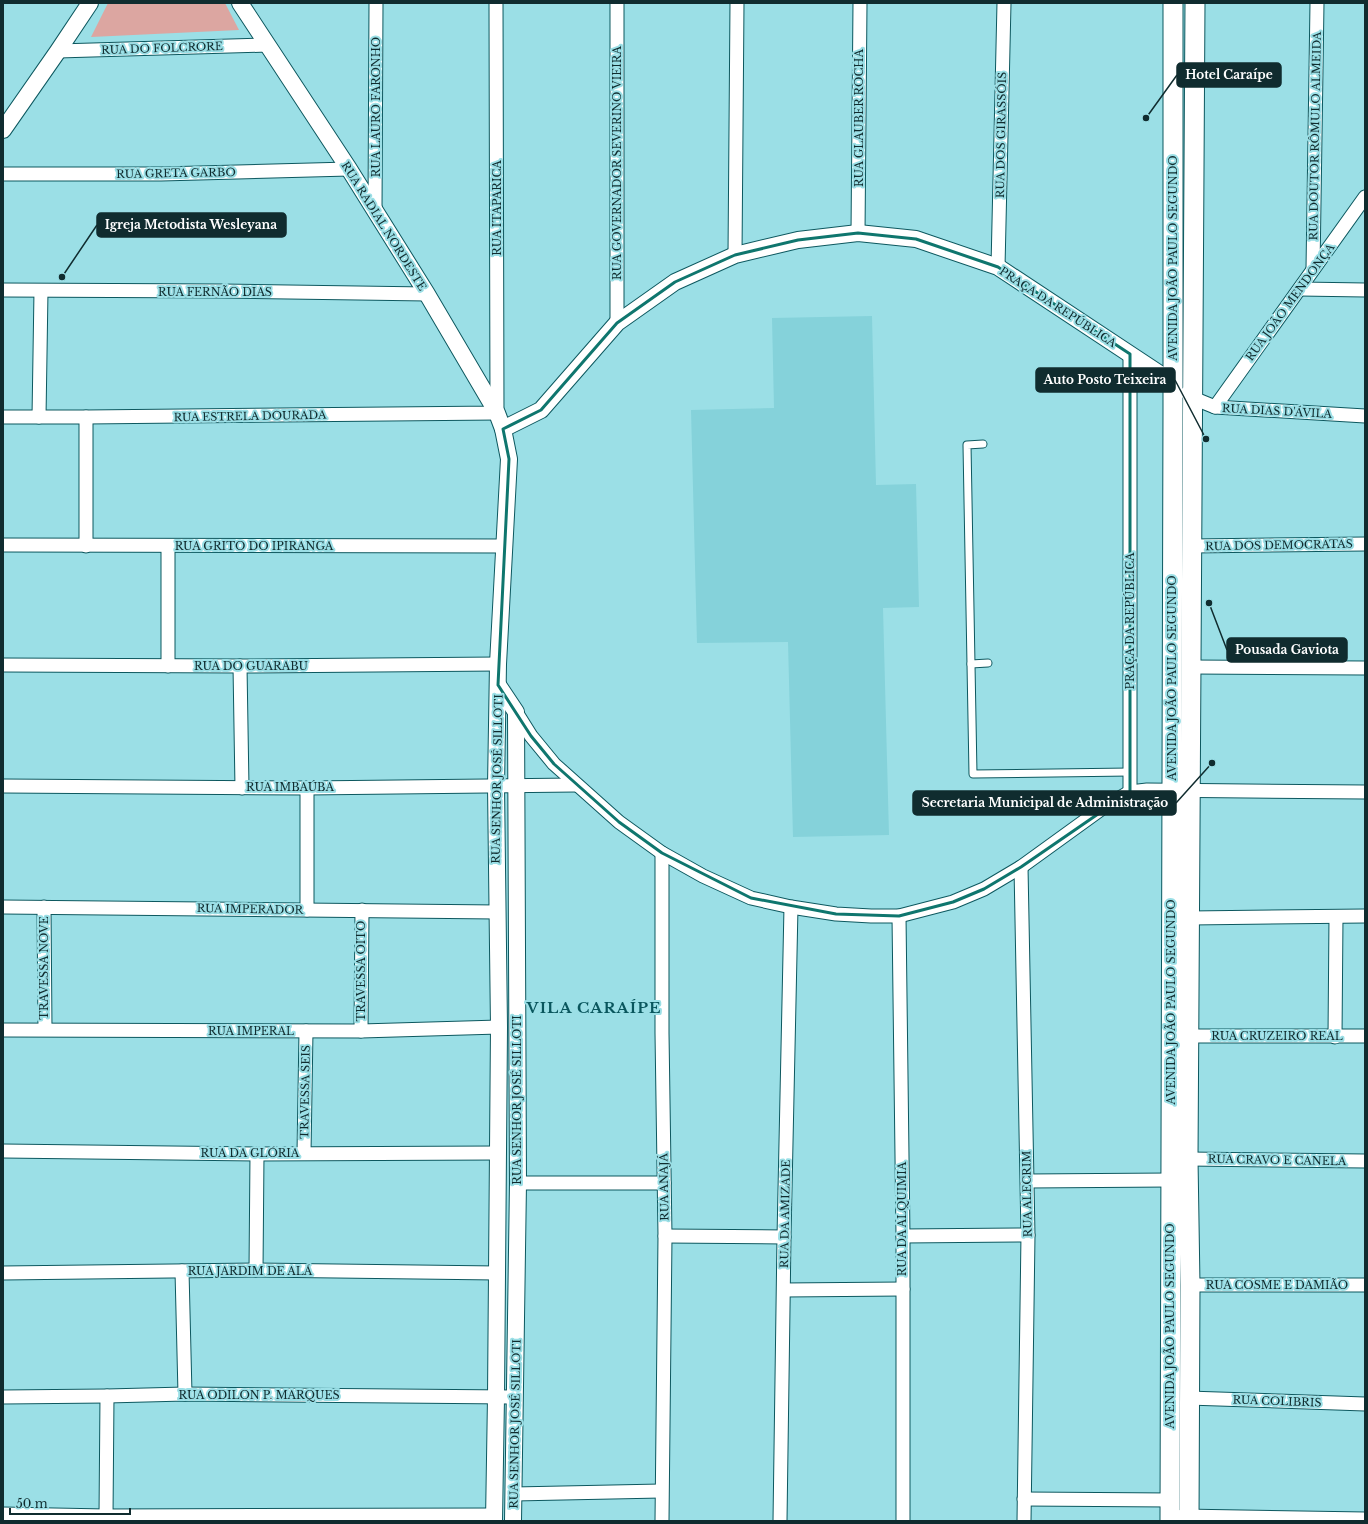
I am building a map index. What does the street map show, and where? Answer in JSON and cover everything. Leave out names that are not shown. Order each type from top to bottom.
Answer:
[{"type":"main road","name":"AVENIDA JOÃO PAULO SEGUNDO","points":[[1170,1512],[1173,3]]},
{"type":"main road","name":"AVENIDA JOÃO PAULO SEGUNDO","points":[[1189,1518],[1188,1398],[1190,1285],[1188,1158],[1193,546],[1195,3]]},
{"type":"street","points":[[3,130],[90,3]]},
{"type":"street","name":"RUA RADIAL NORDESTE","points":[[240,3],[349,170],[427,294],[497,413],[503,429],[509,459]]},
{"type":"street","points":[[252,3],[253,22]]},
{"type":"street","name":"RUA LAURO FARONHO","points":[[375,211],[376,3]]},
{"type":"street","name":"RUA ITAPARICA","points":[[496,3],[497,413]]},
{"type":"street","name":"RUA GOVERNADOR SEVERINO VIEIRA","points":[[617,323],[618,3]]},
{"type":"street","points":[[735,254],[737,3]]},
{"type":"street","name":"RUA GLAUBER ROCHA","points":[[858,233],[860,3]]},
{"type":"street","name":"RUA DOS GIRASSÓIS","points":[[998,267],[1004,3]]},
{"type":"street","name":"RUA DOUTOR RÔMULO ALMEIDA","points":[[1313,269],[1317,3]]},
{"type":"street","name":"RUA DO FOLCRORE","points":[[58,51],[267,46]]},
{"type":"street","name":"RUA GRETA GARBO","points":[[3,174],[160,174],[349,170]]},
{"type":"street","name":"RUA JOÃO MENDONÇA","points":[[1214,407],[1365,197]]},
{"type":"street","name":"PRAÇA DA REPÚBLICA","points":[[503,429],[542,410],[617,323],[675,282],[735,254],[798,240],[858,233],[916,239],[998,267],[1172,382]]},
{"type":"street","points":[[1300,289],[1365,290]]},
{"type":"street","name":"RUA FERNÃO DIAS","points":[[3,290],[427,294]]},
{"type":"street","points":[[39,417],[40,291]]},
{"type":"street","name":"PRAÇA DA REPÚBLICA","points":[[1130,354],[1130,792]]},
{"type":"street","name":"RUA DIAS D'ÁVILA","points":[[1172,382],[1193,398],[1214,407],[1365,416]]},
{"type":"street","name":"RUA ESTRELA DOURADA","points":[[3,417],[497,413]]},
{"type":"street","points":[[86,417],[86,546]]},
{"type":"street","name":"RUA SENHOR JOSÉ SILLOTI","points":[[494,1518],[499,1028],[496,786],[498,664],[509,459]]},
{"type":"street","name":"RUA DOS DEMOCRATAS","points":[[1193,546],[1365,544]]},
{"type":"street","name":"RUA GRITO DO IPIRANGA","points":[[3,545],[504,546]]},
{"type":"street","points":[[168,546],[168,666]]},
{"type":"street","name":"RUA DO GUARABU","points":[[3,665],[240,666],[498,664]]},
{"type":"street","points":[[240,666],[242,788]]},
{"type":"street","points":[[1192,667],[1365,668]]},
{"type":"street","name":"RUA SENHOR JOSÉ SILLOTI","points":[[498,685],[516,712],[518,1183],[513,1521]]},
{"type":"street","points":[[516,712],[531,736],[554,764],[619,822],[662,853],[703,876],[751,898],[791,907],[836,914],[899,916],[953,902],[984,889],[1021,867],[1104,807],[1130,792],[1147,790],[1365,792]]},
{"type":"street","name":"RUA IMBAÚBA","points":[[3,786],[306,788],[576,785]]},
{"type":"street","points":[[306,788],[307,910]]},
{"type":"street","name":"RUA ANAJÁ","points":[[662,853],[662,1033],[665,1236],[661,1491],[662,1521]]},
{"type":"street","name":"RUA ALECRIM","points":[[1021,867],[1028,1181],[1024,1521]]},
{"type":"street","name":"RUA IMPERADOR","points":[[3,906],[497,912]]},
{"type":"street","name":"TRAVESSA NOVE","points":[[44,907],[45,1029]]},
{"type":"street","name":"RUA DA AMIZADE","points":[[780,1521],[791,907]]},
{"type":"street","name":"TRAVESSA OITO","points":[[361,1031],[362,910]]},
{"type":"street","name":"RUA DA ALQUIMIA","points":[[899,916],[903,1236],[903,1521]]},
{"type":"street","points":[[1190,918],[1365,916]]},
{"type":"street","points":[[1335,1037],[1336,917]]},
{"type":"street","name":"RUA IMPERAL","points":[[3,1030],[361,1031],[499,1028]]},
{"type":"street","name":"TRAVESSA SEIS","points":[[304,1153],[306,1031]]},
{"type":"street","name":"RUA CRUZEIRO REAL","points":[[1189,1036],[1365,1036]]},
{"type":"street","name":"RUA DA GLÓRIA","points":[[3,1152],[257,1154],[498,1153]]},
{"type":"street","points":[[256,1270],[257,1154]]},
{"type":"street","name":"RUA CRAVO E CANELA","points":[[1188,1158],[1365,1161]]},
{"type":"street","points":[[1028,1181],[1170,1180]]},
{"type":"street","points":[[518,1183],[664,1183]]},
{"type":"street","points":[[903,1236],[1028,1235]]},
{"type":"street","points":[[665,1236],[784,1237]]},
{"type":"street","name":"RUA JARDIM DE ALÁ","points":[[3,1273],[256,1270],[497,1273]]},
{"type":"street","points":[[182,1271],[185,1394]]},
{"type":"street","name":"RUA COSME E DAMIÃO","points":[[1190,1285],[1365,1285]]},
{"type":"street","points":[[784,1290],[903,1290]]},
{"type":"street","name":"RUA ODILON P. MARQUES","points":[[3,1397],[185,1394],[515,1397]]},
{"type":"street","points":[[106,1516],[107,1396]]},
{"type":"street","name":"RUA COLIBRIS","points":[[1188,1398],[1365,1404]]},
{"type":"street","points":[[514,1494],[661,1491]]},
{"type":"street","points":[[1024,1499],[1170,1512],[1189,1518],[1365,1519]]},
{"type":"street","points":[[3,1515],[89,1518],[106,1516],[494,1518]]},
{"type":"street","points":[[3,1515],[8,1521]]},
{"type":"lane","points":[[983,444],[967,445],[973,774],[1130,772]]},
{"type":"lane","points":[[971,664],[988,663]]},
{"type":"highlighted area","points":[[858,233],[916,239],[998,267],[1130,354],[1130,792],[1021,867],[984,889],[953,902],[899,916],[836,914],[751,898],[662,853],[619,822],[554,764],[531,736],[498,685],[509,459],[503,429],[541,410],[617,323],[675,282],[735,255],[798,240]]},
{"type":"shaded area","points":[[108,3],[225,3],[239,30],[91,37]]},
{"type":"shaded area","points":[[872,316],[876,485],[916,484],[919,607],[883,608],[889,835],[793,837],[788,642],[697,643],[691,410],[774,408],[772,318]]},
{"type":"place","name":"Hotel Caraípe","points":[[1146,118]]},
{"type":"place","name":"Igreja Metodista Wesleyana","points":[[62,277]]},
{"type":"place","name":"Auto Posto Teixeira","points":[[1206,439]]},
{"type":"place","name":"Pousada Gaviota","points":[[1209,603]]},
{"type":"place","name":"Secretaria Municipal de Administração","points":[[1212,763]]},
{"type":"district","name":"VILA CARAÍPE","points":[[594,1007]]}]
